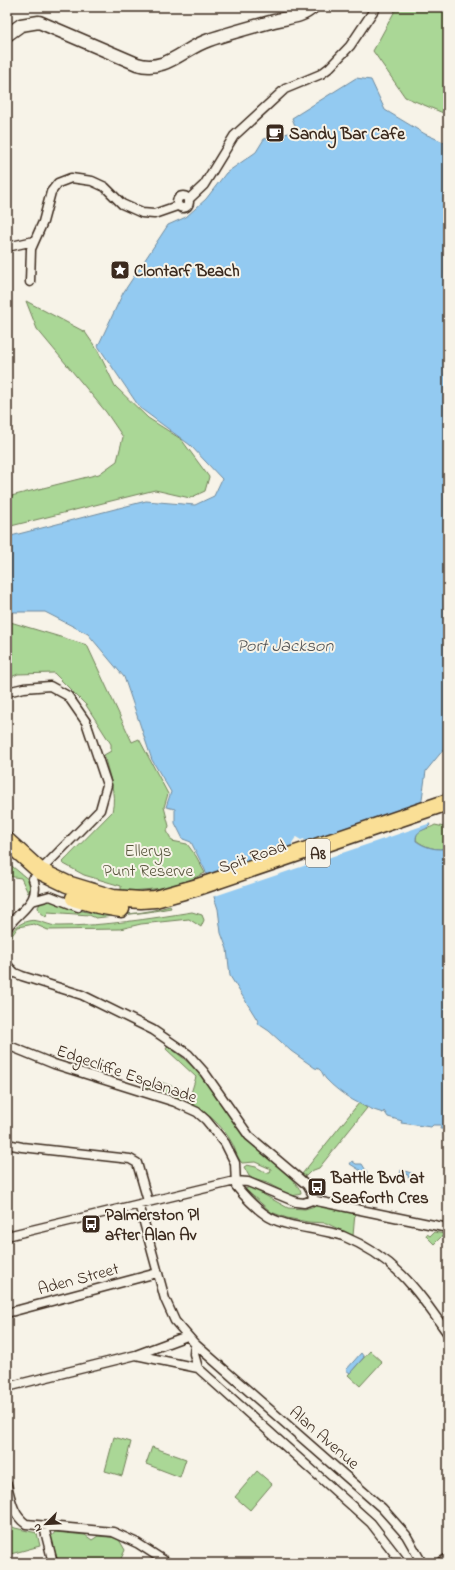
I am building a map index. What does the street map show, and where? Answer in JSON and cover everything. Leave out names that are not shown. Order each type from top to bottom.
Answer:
[{"type":"highway","name":"Spit Road","points":[[105,907],[148,908],[443,808]]},
{"type":"highway","name":"A8","points":[[7,841],[36,875],[126,900],[155,898],[200,890]]},
{"type":"highway","name":"A8","points":[[7,853],[64,895],[105,907]]},
{"type":"street","points":[[7,36],[21,25],[39,22],[137,64],[147,67],[157,67],[207,40],[276,20],[301,15],[313,7]]},
{"type":"street","points":[[30,282],[30,253],[43,222],[51,192],[58,183],[66,179],[85,178],[98,183],[122,204],[142,213],[154,214],[178,206],[177,200],[180,197],[184,196],[188,200],[204,185],[234,136],[285,89],[317,76],[329,68],[350,46],[376,7]]},
{"type":"street","points":[[7,247],[34,241]]},
{"type":"street","points":[[7,692],[24,688],[50,686],[68,696],[86,722],[107,785],[100,810],[36,875],[36,890],[32,901],[7,928]]},
{"type":"street","points":[[32,901],[50,896],[72,905],[88,909],[105,907]]},
{"type":"street","points":[[7,965],[15,973],[22,976],[82,995],[117,1012],[153,1030],[188,1054],[204,1072],[249,1136],[307,1185],[313,1198]]},
{"type":"street","name":"Edgecliffe Esplanade","points":[[7,1045],[34,1057],[174,1102],[197,1112],[206,1120],[225,1143],[235,1163],[235,1181]]},
{"type":"street","points":[[7,1144],[130,1159],[136,1162],[148,1201]]},
{"type":"street","points":[[235,1181],[236,1186],[244,1195],[270,1217],[283,1222],[324,1230],[343,1237],[385,1259],[415,1288],[448,1334]]},
{"type":"street","points":[[7,1236],[235,1181],[248,1182],[296,1202],[304,1203],[313,1198],[448,1228]]},
{"type":"street","name":"Alan Avenue","points":[[139,1204],[157,1273],[174,1321],[187,1336],[382,1508],[406,1535],[422,1563]]},
{"type":"street","name":"Aden Street","points":[[7,1313],[157,1273]]},
{"type":"street","points":[[7,1387],[136,1355],[187,1336]]},
{"type":"street","points":[[136,1355],[198,1368],[194,1354],[196,1344]]},
{"type":"street","name":"Alan Avenue","points":[[198,1368],[371,1523],[402,1563]]},
{"type":"street","points":[[7,1485],[13,1508],[18,1518],[26,1524],[44,1527],[113,1532],[137,1543],[168,1563]]},
{"type":"street","points":[[44,1527],[53,1563]]},
{"type":"street","points":[[439,1563],[448,1558]]},
{"type":"green space","points":[[397,7],[448,7],[448,115],[405,97],[373,51]]},
{"type":"green space","points":[[26,301],[85,332],[98,351],[115,386],[148,418],[181,439],[209,477],[205,491],[190,498],[155,490],[7,527],[7,497],[99,474],[117,461],[123,437],[106,412],[37,329]]},
{"type":"green space","name":"Ellerys Punt Reserve","points":[[7,621],[87,645],[132,742],[139,739],[168,794],[164,807],[169,826],[167,831],[172,841],[187,844],[196,856],[205,873],[175,887],[121,892],[121,886],[84,875],[62,863],[112,812],[113,790],[104,755],[111,751],[111,744],[86,705],[54,673],[18,674],[7,679]]},
{"type":"green space","points":[[435,825],[444,827],[448,833],[448,848],[431,848],[416,840],[417,833]]},
{"type":"green space","points":[[7,862],[30,881],[31,888],[28,893],[21,878],[7,876]]},
{"type":"green space","points":[[48,898],[75,909],[87,912],[112,915],[130,914],[96,918],[89,915],[48,912],[46,917],[39,911],[38,907],[41,902]]},
{"type":"green space","points":[[170,906],[171,908],[136,913],[151,911]]},
{"type":"green space","points":[[192,912],[202,915],[204,920],[201,927],[189,919],[141,924],[120,929],[48,930],[34,924],[18,927],[11,937],[11,934],[16,927],[32,920],[56,926],[77,926],[126,922]]},
{"type":"green space","points":[[168,1046],[183,1058],[211,1086],[274,1162],[298,1186],[301,1194],[292,1196],[267,1183],[253,1179],[249,1176],[244,1167],[247,1165],[256,1167],[267,1173],[270,1173],[271,1169],[255,1162],[242,1163],[228,1137],[219,1125],[207,1114],[188,1103],[196,1077],[166,1049]]},
{"type":"green space","points":[[155,1080],[185,1091],[183,1102],[143,1089],[146,1082],[153,1085]]},
{"type":"green space","points":[[359,1103],[367,1108],[319,1168],[311,1171],[306,1176],[302,1174]]},
{"type":"green space","points":[[250,1187],[288,1208],[305,1209],[318,1205],[355,1213],[353,1236],[326,1223],[308,1222],[287,1218],[271,1212],[245,1189]]},
{"type":"green space","points":[[434,1232],[444,1234],[434,1244],[426,1236],[427,1234],[430,1236]]},
{"type":"green space","points":[[370,1351],[382,1362],[360,1386],[348,1375]]},
{"type":"green space","points":[[114,1437],[131,1442],[122,1476],[105,1471]]},
{"type":"green space","points":[[152,1447],[186,1459],[180,1477],[146,1464]]},
{"type":"green space","points":[[257,1471],[272,1484],[250,1510],[235,1497]]},
{"type":"green space","points":[[7,1524],[15,1528],[37,1533],[40,1546],[7,1555]]},
{"type":"green space","points":[[55,1532],[85,1535],[92,1540],[98,1536],[118,1538],[125,1550],[119,1563],[58,1563],[51,1537]]},
{"type":"water","name":"Port Jackson","points":[[356,78],[371,80],[385,110],[425,134],[448,144],[448,744],[426,771],[421,806],[430,825],[417,834],[416,841],[431,848],[448,848],[448,1129],[440,1129],[441,1125],[433,1125],[431,1127],[401,1123],[402,1121],[388,1117],[384,1111],[383,1113],[352,1100],[332,1085],[319,1069],[315,1068],[291,1051],[269,1031],[257,1023],[258,1021],[230,976],[227,949],[221,933],[218,909],[205,870],[191,842],[183,839],[175,823],[175,809],[166,807],[171,792],[152,760],[124,677],[88,634],[45,612],[7,612],[7,537],[146,501],[195,505],[214,496],[222,479],[190,445],[140,408],[98,346],[123,293],[168,225],[186,217],[206,199],[226,173],[256,152],[264,139],[297,131],[292,118]]},
{"type":"water","points":[[352,1161],[356,1164],[362,1164],[367,1172],[366,1174],[350,1164]]},
{"type":"water","points":[[401,1170],[415,1174],[413,1179],[409,1178],[407,1174],[403,1176],[400,1175]]},
{"type":"water","points":[[361,1353],[364,1357],[350,1373],[346,1370]]},
{"type":"pier","points":[[423,805],[431,823],[212,897],[205,877],[293,847],[292,843],[296,837],[301,840],[304,839],[306,843]]},
{"type":"place","name":"Sandy Bar Cafe","points":[[275,133]]},
{"type":"place","name":"Clontarf Beach","points":[[120,270]]},
{"type":"place","name":"Battle Bvd at Seaforth Cres","points":[[317,1187]]},
{"type":"place","name":"Palmerston Pl after Alan Av","points":[[91,1224]]}]
